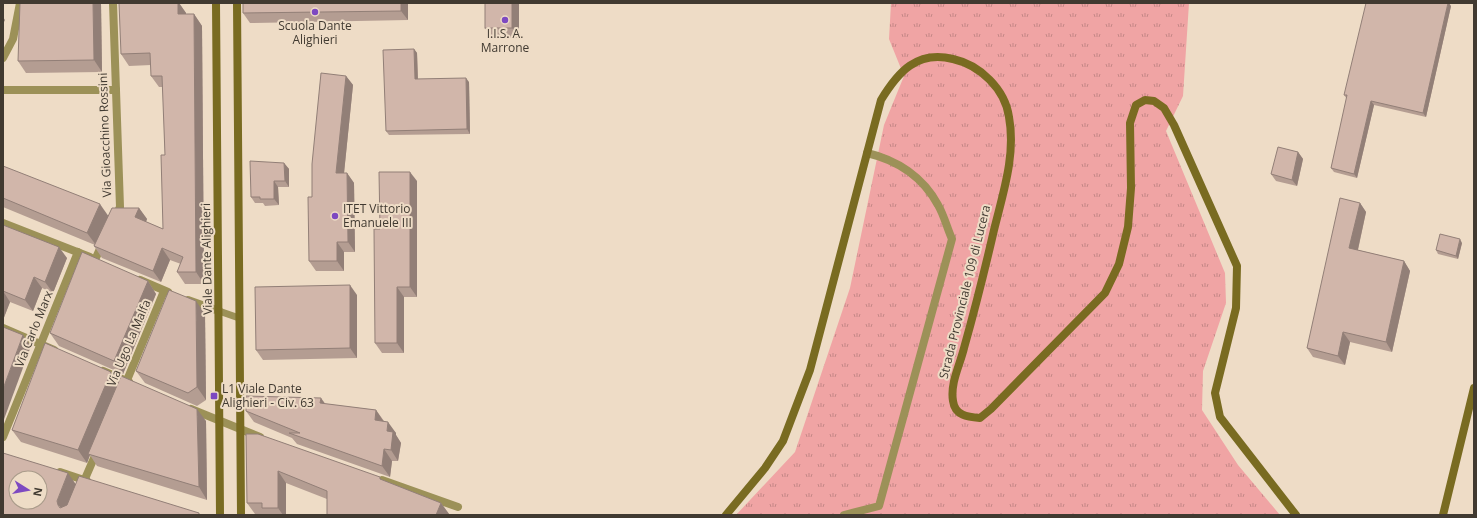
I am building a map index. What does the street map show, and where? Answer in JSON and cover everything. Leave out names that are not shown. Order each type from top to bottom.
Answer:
[{"type":"main road","name":"Viale Dante Alighieri","points":[[216,3],[221,422],[220,515]]},
{"type":"main road","points":[[237,3],[241,515]]},
{"type":"main road","name":"Strada Provinciale 109 di Lucera","points":[[726,515],[765,468],[783,441],[810,370],[881,100],[894,80],[905,68],[929,58],[947,57],[959,60],[984,73],[994,83],[1002,96],[1009,116],[1010,164],[970,326],[953,385],[953,402],[958,413],[967,417],[980,418],[991,409],[1105,293],[1119,264],[1128,227],[1131,188],[1130,124],[1132,112],[1136,105],[1145,100],[1154,101],[1164,108],[1174,125],[1237,266],[1236,308],[1215,393],[1220,417],[1296,515]]},
{"type":"main road","points":[[1443,515],[1474,388]]},
{"type":"street","points":[[3,58],[14,39],[20,3]]},
{"type":"street","name":"Via Gioacchino Rossini","points":[[78,252],[99,262],[109,230],[120,207],[113,3]]},
{"type":"street","points":[[3,90],[116,90]]},
{"type":"street","points":[[844,515],[879,506],[952,239],[938,204],[914,174],[879,156],[867,154]]},
{"type":"street","points":[[3,223],[78,252]]},
{"type":"street","name":"Via Carlo Marx","points":[[3,437],[78,252]]},
{"type":"street","points":[[130,275],[219,311]]},
{"type":"street","name":"Via Ugo La Malfa","points":[[121,395],[130,382],[164,290]]},
{"type":"street","points":[[3,328],[62,353]]},
{"type":"street","points":[[98,368],[130,382]]},
{"type":"street","points":[[185,406],[240,430],[270,441]]},
{"type":"street","points":[[79,494],[88,481],[100,445]]},
{"type":"street","points":[[55,471],[88,481]]},
{"type":"street","points":[[375,478],[458,507]]},
{"type":"lane","points":[[219,311],[240,318]]},
{"type":"green space","points":[[891,3],[1189,3],[1183,96],[1166,131],[1225,273],[1226,303],[1203,371],[1202,410],[1238,465],[1280,515],[736,515],[795,452],[850,288],[884,125],[904,76],[889,39]]},
{"type":"building","points":[[20,3],[93,3],[94,60],[18,61]]},
{"type":"building","points":[[119,3],[178,3],[178,14],[194,14],[196,272],[177,272],[183,257],[162,248],[153,271],[94,246],[112,208],[139,208],[135,217],[163,229],[161,155],[165,155],[162,76],[151,76],[150,53],[121,54]]},
{"type":"building","points":[[243,3],[401,3],[401,11],[243,13]]},
{"type":"building","points":[[485,3],[512,3],[512,28],[485,28]]},
{"type":"building","points":[[1366,3],[1448,3],[1423,113],[1371,101],[1354,174],[1331,168],[1347,95],[1344,95]]},
{"type":"building","points":[[414,49],[415,79],[466,78],[467,129],[386,131],[383,50]]},
{"type":"building","points":[[321,73],[346,76],[336,173],[347,173],[348,242],[337,242],[337,261],[309,261],[308,197],[312,197],[312,164]]},
{"type":"building","points":[[1278,147],[1298,152],[1292,180],[1271,174]]},
{"type":"building","points":[[250,161],[284,163],[285,181],[274,181],[274,199],[260,199],[260,197],[251,197]]},
{"type":"building","points":[[3,166],[100,204],[87,233],[3,198]]},
{"type":"building","points":[[379,172],[410,172],[410,287],[397,287],[397,343],[375,343],[374,229],[380,229]]},
{"type":"building","points":[[1340,198],[1360,203],[1349,248],[1404,261],[1386,342],[1343,332],[1338,356],[1307,348]]},
{"type":"building","points":[[3,225],[59,247],[45,282],[34,277],[25,300],[3,291]]},
{"type":"building","points":[[1440,234],[1460,239],[1456,256],[1436,250]]},
{"type":"building","points":[[82,252],[148,281],[114,361],[50,333]]},
{"type":"building","points":[[350,285],[350,348],[256,350],[255,287]]},
{"type":"building","points":[[169,290],[196,301],[197,387],[188,393],[136,371]]},
{"type":"building","points":[[3,327],[23,335],[3,389]]},
{"type":"building","points":[[45,343],[111,372],[78,450],[12,430]]},
{"type":"building","points":[[121,376],[197,409],[199,487],[88,454]]},
{"type":"building","points":[[246,396],[321,398],[320,403],[376,410],[375,420],[388,422],[387,431],[393,432],[391,450],[384,449],[382,466],[289,433],[300,433],[246,411]]},
{"type":"building","points":[[246,434],[258,434],[380,477],[380,479],[441,503],[436,515],[327,515],[327,491],[278,471],[278,508],[262,508],[262,503],[247,503]]},
{"type":"building","points":[[3,453],[68,473],[57,501],[60,508],[67,505],[79,476],[199,513],[199,515],[3,515]]},
{"type":"place","name":"Scuola Dante Alighieri","points":[[315,12]]},
{"type":"place","name":"I.I.S. A. Marrone","points":[[505,20]]},
{"type":"place","name":"ITET Vittorio Emanuele III","points":[[335,216]]},
{"type":"place","name":"L1 Viale Dante Alighieri - Civ. 63","points":[[214,396]]}]
